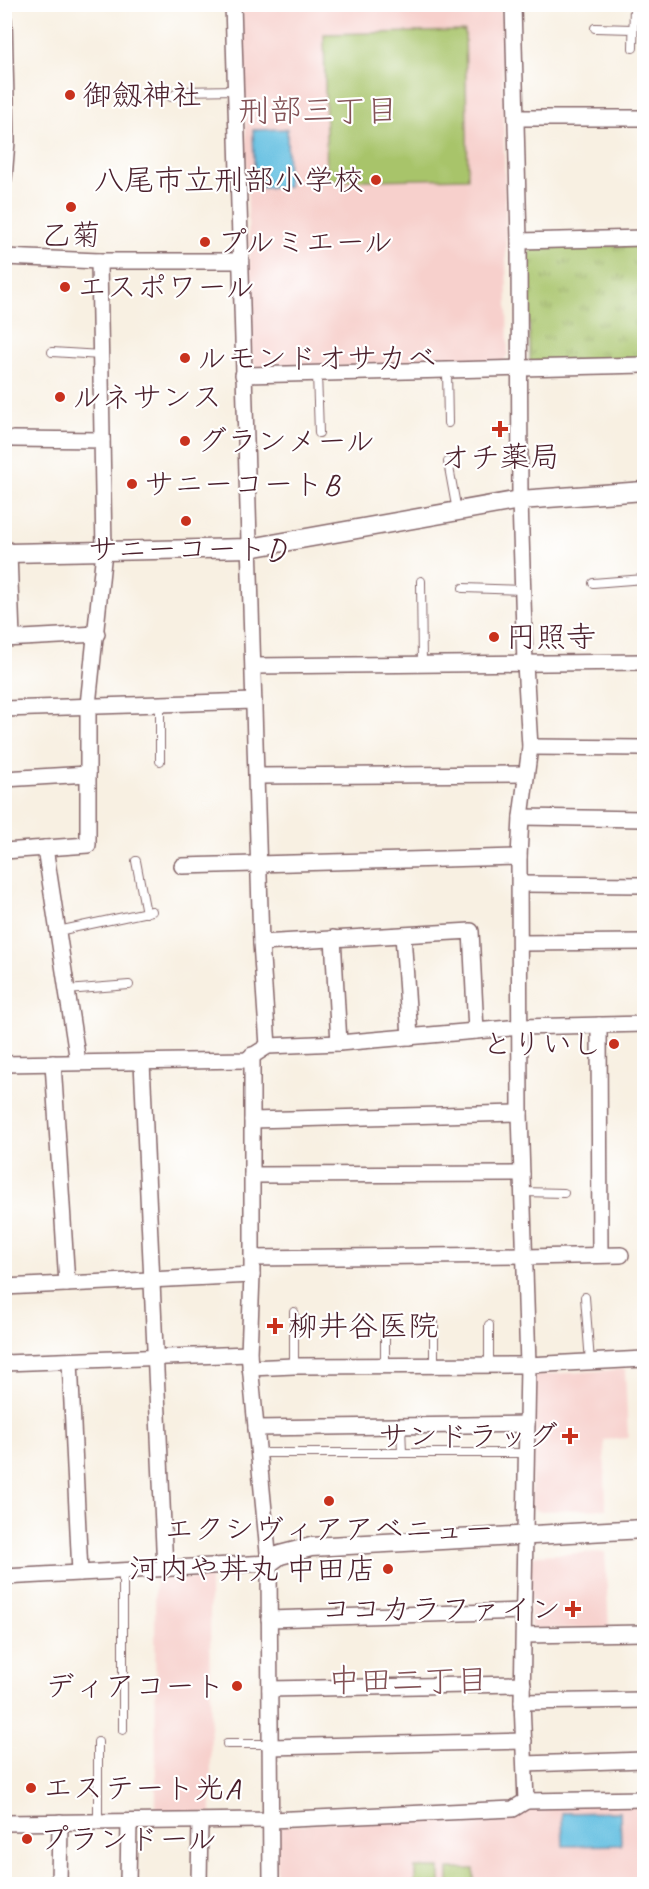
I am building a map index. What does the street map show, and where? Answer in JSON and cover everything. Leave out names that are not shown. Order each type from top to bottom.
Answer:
[{"type":"street","points":[[233,4],[261,943],[268,1046]]},
{"type":"street","points":[[513,4],[519,241],[520,500],[530,747],[525,774],[519,857],[520,1113],[528,1365],[522,1702],[526,1801]]},
{"type":"street","points":[[4,20],[6,141],[4,179]]},
{"type":"street","points":[[516,118],[645,118]]},
{"type":"street","points":[[519,241],[645,238]]},
{"type":"street","points":[[4,257],[99,261],[240,261]]},
{"type":"street","points":[[4,851],[88,845],[88,705],[104,550],[99,261]]},
{"type":"street","points":[[243,375],[645,365]]},
{"type":"street","points":[[13,439],[102,440]]},
{"type":"street","points":[[97,634],[8,639],[7,551],[250,548],[520,500],[645,491]]},
{"type":"street","points":[[254,666],[645,662]]},
{"type":"street","points":[[4,709],[254,701]]},
{"type":"street","points":[[530,747],[645,748]]},
{"type":"street","points":[[4,778],[88,774]]},
{"type":"street","points":[[257,776],[525,774]]},
{"type":"street","points":[[521,817],[645,819]]},
{"type":"street","points":[[45,848],[78,1062]]},
{"type":"street","points":[[182,866],[259,862],[519,857]]},
{"type":"street","points":[[520,884],[645,885]]},
{"type":"street","points":[[261,943],[471,931],[476,1031]]},
{"type":"street","points":[[403,935],[410,1037]]},
{"type":"street","points":[[333,938],[339,1043]]},
{"type":"street","points":[[520,943],[645,942]]},
{"type":"street","points":[[4,1064],[246,1060],[268,1046],[339,1043],[521,1027],[645,1024]]},
{"type":"street","points":[[599,1025],[600,1256]]},
{"type":"street","points":[[252,1055],[252,1275],[249,1361],[269,1563],[271,1884]]},
{"type":"street","points":[[142,1062],[165,1569]]},
{"type":"street","points":[[53,1063],[68,1284]]},
{"type":"street","points":[[252,1120],[520,1113]]},
{"type":"street","points":[[252,1175],[522,1174]]},
{"type":"street","points":[[252,1258],[621,1255]]},
{"type":"street","points":[[4,1287],[252,1275]]},
{"type":"street","points":[[4,1362],[156,1359],[249,1361],[294,1366],[385,1366],[528,1365],[645,1359]]},
{"type":"street","points":[[70,1361],[80,1573]]},
{"type":"street","points":[[256,1428],[527,1424]]},
{"type":"street","points":[[4,1577],[269,1563],[280,1555],[310,1547],[645,1529]]},
{"type":"street","points":[[269,1619],[524,1611]]},
{"type":"street","points":[[524,1635],[645,1633]]},
{"type":"street","points":[[270,1689],[523,1684]]},
{"type":"street","points":[[522,1702],[645,1700]]},
{"type":"street","points":[[270,1745],[524,1741]]},
{"type":"street","points":[[525,1764],[645,1760]]},
{"type":"street","points":[[4,1823],[271,1820],[513,1809],[526,1801],[645,1799]]},
{"type":"street","points":[[199,1884],[200,1821]]},
{"type":"street","points":[[58,1884],[60,1822]]},
{"type":"street","points":[[128,1884],[129,1822]]},
{"type":"lane","points":[[633,48],[634,4]]},
{"type":"lane","points":[[596,28],[633,29]]},
{"type":"lane","points":[[171,97],[181,92],[236,90]]},
{"type":"lane","points":[[52,352],[101,354]]},
{"type":"lane","points":[[447,370],[448,423]]},
{"type":"lane","points":[[318,373],[319,433]]},
{"type":"lane","points":[[448,462],[457,511]]},
{"type":"lane","points":[[593,583],[645,579]]},
{"type":"lane","points":[[421,581],[422,664]]},
{"type":"lane","points":[[463,588],[523,590]]},
{"type":"lane","points":[[160,703],[160,761]]},
{"type":"lane","points":[[58,931],[149,912],[136,861]]},
{"type":"lane","points":[[67,990],[129,985]]},
{"type":"lane","points":[[523,1192],[564,1193]]},
{"type":"lane","points":[[585,1297],[590,1362]]},
{"type":"lane","points":[[294,1312],[294,1366]]},
{"type":"lane","points":[[434,1323],[434,1365]]},
{"type":"lane","points":[[489,1324],[489,1365]]},
{"type":"lane","points":[[385,1326],[385,1366]]},
{"type":"lane","points":[[401,1426],[402,1453]]},
{"type":"lane","points":[[259,1453],[527,1453]]},
{"type":"lane","points":[[123,1571],[123,1730]]},
{"type":"lane","points":[[98,1742],[98,1822]]},
{"type":"lane","points":[[227,1744],[270,1745]]},
{"type":"shaded area","name":"八尾市立刑部小学校","points":[[242,5],[501,5],[508,355],[502,363],[256,368],[252,360]]},
{"type":"shaded area","points":[[625,1369],[628,1438],[604,1440],[606,1509],[537,1511],[531,1507],[532,1380],[536,1375]]},
{"type":"shaded area","points":[[605,1552],[609,1628],[534,1629],[530,1625],[531,1560],[535,1555]]},
{"type":"shaded area","points":[[210,1578],[211,1813],[156,1814],[155,1579]]},
{"type":"shaded area","points":[[644,1801],[644,1884],[276,1884],[277,1827],[528,1804]]},
{"type":"green space","points":[[465,31],[468,178],[327,181],[324,34]]},
{"type":"green space","points":[[644,245],[644,359],[530,362],[528,254],[532,248]]},
{"type":"green space","points":[[415,1868],[440,1868],[440,1884],[415,1884]]},
{"type":"green space","points":[[449,1869],[474,1869],[474,1884],[449,1884]]},
{"type":"green space","points":[[557,1882],[644,1882],[644,1884],[557,1884]]},
{"type":"water","points":[[287,129],[288,187],[255,188],[253,130]]},
{"type":"water","points":[[620,1812],[621,1845],[563,1846],[562,1813]]},
{"type":"place","name":"御劔神社","points":[[70,95]]},
{"type":"place","name":"八尾市立刑部小学校","points":[[376,180]]},
{"type":"place","name":"乙菊","points":[[71,207]]},
{"type":"place","name":"プルミエール","points":[[205,242]]},
{"type":"place","name":"エスポワール","points":[[65,287]]},
{"type":"place","name":"ルモンドオサカベ","points":[[185,358]]},
{"type":"place","name":"ルネサンス","points":[[60,397]]},
{"type":"place","name":"オチ薬局","points":[[500,429]]},
{"type":"place","name":"グランメール","points":[[185,441]]},
{"type":"place","name":"サニーコートB","points":[[132,484]]},
{"type":"place","name":"サニーコートD","points":[[186,521]]},
{"type":"place","name":"円照寺","points":[[494,637]]},
{"type":"place","name":"とりいし","points":[[614,1044]]},
{"type":"place","name":"柳井谷医院","points":[[275,1326]]},
{"type":"place","name":"サンドラッグ","points":[[570,1436]]},
{"type":"place","name":"エクシヴィアアベニュー","points":[[329,1501]]},
{"type":"place","name":"河内や丼丸 中田店","points":[[388,1569]]},
{"type":"place","name":"ココカラファイン","points":[[573,1609]]},
{"type":"place","name":"ディアコート","points":[[237,1686]]},
{"type":"place","name":"エステート光A","points":[[31,1788]]},
{"type":"place","name":"プランドール","points":[[27,1839]]},
{"type":"district","name":"刑部三丁目","points":[[318,110]]},
{"type":"district","name":"中田二丁目","points":[[408,1680]]}]
